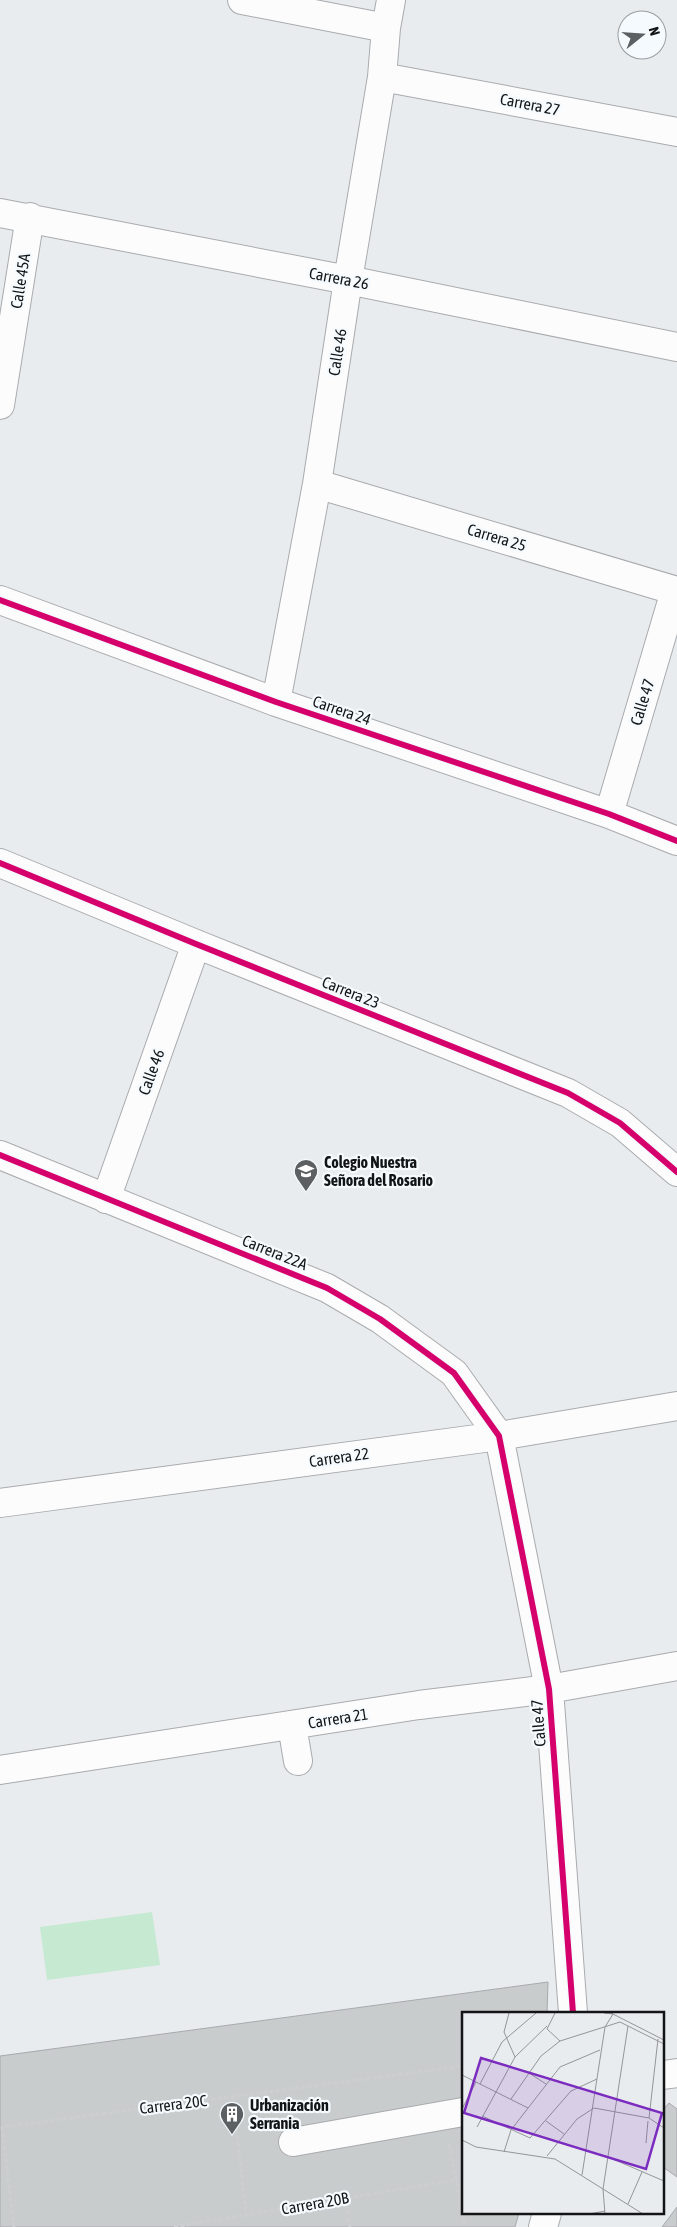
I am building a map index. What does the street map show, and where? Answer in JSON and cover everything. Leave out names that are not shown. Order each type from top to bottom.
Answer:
[{"type":"street","points":[[242,0],[386,28]]},
{"type":"street","name":"Calle 46","points":[[276,702],[317,484],[348,280],[382,77],[386,28],[391,0]]},
{"type":"street","name":"Carrera 27","points":[[382,77],[677,132]]},
{"type":"street","name":"Carrera 26","points":[[0,213],[30,217],[677,347]]},
{"type":"street","name":"Calle 45A","points":[[0,405],[30,217]]},
{"type":"street","name":"Carrera 25","points":[[317,484],[676,591]]},
{"type":"street","name":"Calle 47","points":[[609,814],[676,591]]},
{"type":"street","name":"Carrera 24","points":[[0,600],[276,702],[609,814],[677,841]]},
{"type":"street","name":"Carrera 23","points":[[0,863],[196,944],[568,1093],[620,1123],[677,1172]]},
{"type":"street","name":"Calle 46","points":[[106,1199],[196,944]]},
{"type":"street","name":"Carrera 22A","points":[[0,1155],[327,1288],[380,1318],[454,1373],[499,1436]]},
{"type":"street","name":"Carrera 22","points":[[0,1503],[499,1436],[677,1406]]},
{"type":"street","name":"Calle 47","points":[[499,1436],[549,1689],[573,2012]]},
{"type":"street","name":"Carrera 21","points":[[0,1770],[292,1725],[549,1689],[677,1666]]},
{"type":"street","points":[[292,1725],[298,1761]]},
{"type":"street","points":[[0,1770],[0,1777]]},
{"type":"street","points":[[664,2076],[677,2073]]},
{"type":"street","points":[[292,2142],[453,2114]]},
{"type":"street","points":[[543,2227],[546,2214]]},
{"type":"path","points":[[233,2097],[246,2215]]},
{"type":"path","points":[[453,2114],[456,2180],[462,2211]]},
{"type":"path","points":[[345,2198],[350,2227]]},
{"type":"path","points":[[463,2214],[465,2227]]},
{"type":"green space","points":[[152,1912],[160,1965],[47,1980],[40,1927]]},
{"type":"building","name":"Urbanización Serrania","points":[[548,1982],[547,2012],[462,2012],[462,2214],[519,2214],[515,2227],[0,2227],[0,2056]]},
{"type":"building","points":[[669,2103],[677,2109],[677,2177],[664,2168],[664,2109]]},
{"type":"building","points":[[677,2207],[677,2227],[662,2227]]},
{"type":"cycle path","points":[[0,600],[276,702],[609,814],[677,841]]},
{"type":"cycle path","points":[[0,863],[196,944],[568,1093],[620,1123],[677,1172]]},
{"type":"cycle path","points":[[0,1155],[327,1288],[380,1319],[454,1373],[499,1436],[549,1689],[573,2012]]},
{"type":"place","name":"Colegio Nuestra Señora del Rosario","points":[[306,1192]]},
{"type":"place","name":"Urbanización Serrania","points":[[232,2135]]}]
